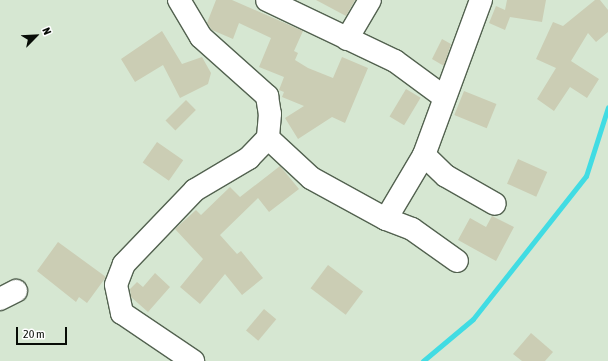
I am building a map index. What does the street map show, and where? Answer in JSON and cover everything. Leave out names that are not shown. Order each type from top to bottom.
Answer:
[{"type":"street","points":[[179,0],[201,37],[267,96],[268,138],[249,158],[195,190],[124,264],[116,285],[122,313],[193,361]]},
{"type":"street","points":[[267,0],[395,61],[444,97]]},
{"type":"street","points":[[347,39],[370,0]]},
{"type":"street","points":[[386,219],[424,155],[444,97],[481,0]]},
{"type":"street","points":[[268,138],[311,178],[386,219],[412,229],[457,261]]},
{"type":"street","points":[[424,155],[446,176],[495,204]]},
{"type":"building","points":[[216,0],[232,0],[303,31],[294,51],[298,53],[295,60],[308,68],[333,78],[342,57],[368,68],[345,123],[332,117],[298,139],[285,118],[304,106],[282,97],[284,92],[279,90],[284,77],[259,67],[271,38],[239,23],[233,39],[212,30],[207,23]]},
{"type":"building","points":[[316,0],[355,0],[346,16]]},
{"type":"building","points":[[507,0],[546,0],[542,22],[510,17],[505,30],[489,23],[496,6],[505,10]]},
{"type":"building","points":[[595,0],[600,0],[608,10],[608,32],[596,42],[588,33],[571,61],[599,79],[587,98],[570,87],[554,111],[537,99],[556,68],[536,59],[553,22],[563,26]]},
{"type":"building","points":[[162,31],[182,64],[202,57],[211,73],[208,84],[180,98],[163,65],[135,82],[121,59]]},
{"type":"building","points":[[442,39],[451,44],[444,66],[432,59]]},
{"type":"building","points":[[406,89],[421,98],[404,125],[390,116]]},
{"type":"building","points":[[464,91],[496,104],[487,128],[454,115]]},
{"type":"building","points":[[186,100],[196,110],[175,130],[165,121]]},
{"type":"building","points":[[157,142],[183,160],[169,181],[143,162]]},
{"type":"building","points":[[518,159],[547,172],[536,197],[507,184]]},
{"type":"building","points":[[280,166],[299,189],[269,212],[258,198],[220,235],[237,254],[241,251],[263,278],[242,295],[225,274],[200,304],[180,287],[203,259],[175,229],[196,210],[201,215],[230,187],[240,197]]},
{"type":"building","points":[[492,216],[514,227],[496,261],[458,240],[470,218],[486,227]]},
{"type":"building","points":[[58,242],[106,277],[87,303],[79,297],[76,302],[37,271]]},
{"type":"building","points":[[328,265],[363,291],[346,315],[311,288]]},
{"type":"building","points":[[155,273],[170,287],[148,312],[131,297],[130,289],[137,282],[143,287]]},
{"type":"building","points":[[264,309],[276,319],[258,341],[246,330]]},
{"type":"building","points":[[531,333],[553,352],[545,361],[522,361],[513,354]]},
{"type":"waterway","points":[[423,361],[473,319],[586,176],[608,107]]}]
